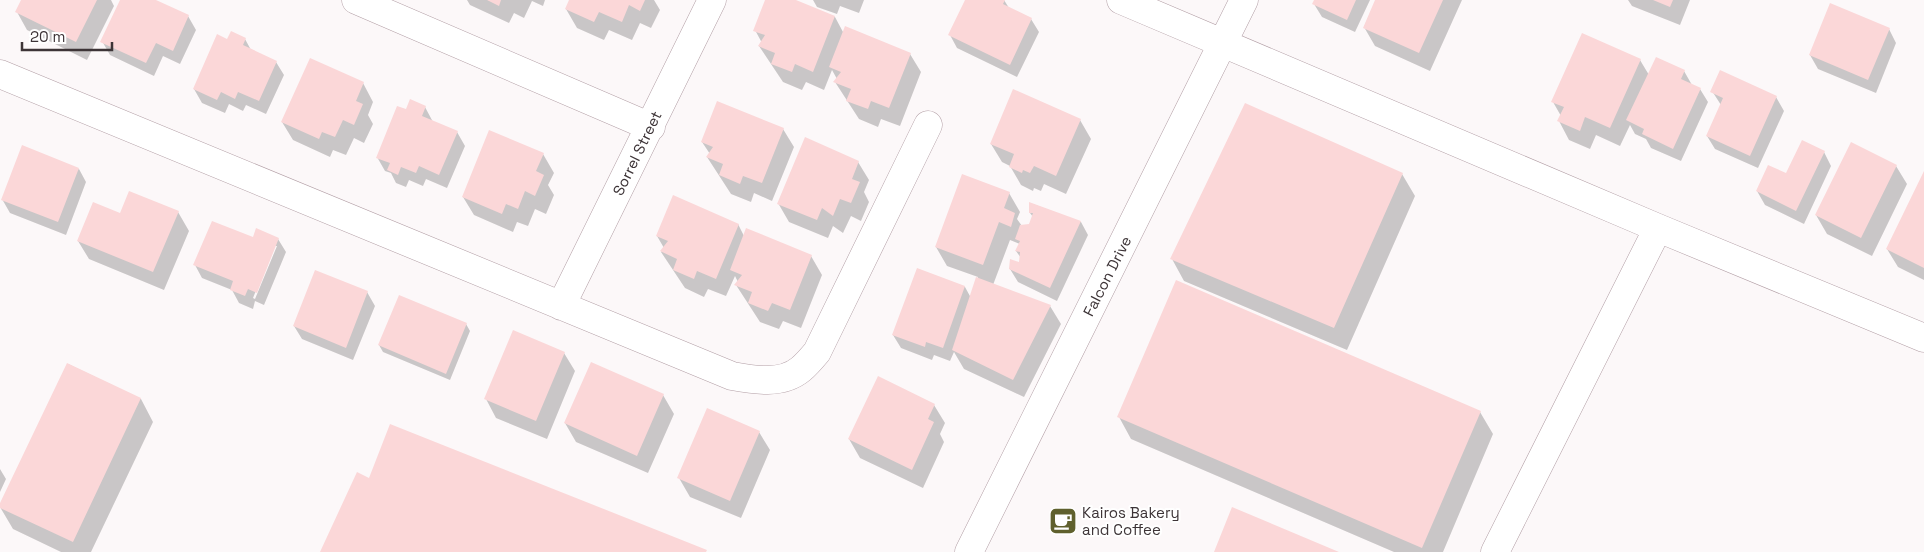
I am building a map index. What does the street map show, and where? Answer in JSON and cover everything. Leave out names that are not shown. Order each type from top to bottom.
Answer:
[{"type":"street","points":[[356,0],[651,127]]},
{"type":"street","name":"Sorrel Street","points":[[561,306],[712,0]]},
{"type":"street","points":[[1121,0],[1658,228],[1924,338]]},
{"type":"street","name":"Falcon Drive","points":[[969,552],[1244,0]]},
{"type":"street","points":[[0,74],[732,376],[756,380],[778,379],[800,371],[817,352],[928,125]]},
{"type":"street","points":[[1496,552],[1658,228]]},
{"type":"building","points":[[21,0],[97,0],[76,42],[15,12]]},
{"type":"building","points":[[120,0],[156,0],[189,15],[173,51],[156,43],[146,63],[100,42]]},
{"type":"building","points":[[487,0],[501,0],[499,6]]},
{"type":"building","points":[[569,0],[645,0],[640,11],[629,5],[622,22],[599,12],[594,22],[565,9]]},
{"type":"building","points":[[765,0],[796,0],[835,16],[813,72],[795,64],[792,72],[771,64],[775,53],[758,46],[765,35],[753,31]]},
{"type":"building","points":[[965,0],[1005,0],[1003,4],[1032,18],[1010,65],[948,35]]},
{"type":"building","points":[[1314,0],[1356,0],[1347,20],[1312,4]]},
{"type":"building","points":[[1375,0],[1443,0],[1419,53],[1363,28]]},
{"type":"building","points":[[1653,0],[1673,0],[1670,7]]},
{"type":"building","points":[[1830,3],[1890,28],[1868,80],[1809,55]]},
{"type":"building","points":[[845,26],[911,53],[889,108],[871,101],[868,109],[846,101],[851,89],[833,82],[841,72],[829,67]]},
{"type":"building","points":[[231,31],[246,38],[243,45],[277,61],[259,101],[238,92],[235,99],[221,92],[217,100],[193,89],[217,34],[227,39]]},
{"type":"building","points":[[1582,33],[1641,59],[1610,128],[1585,117],[1580,131],[1557,121],[1564,107],[1551,102]]},
{"type":"building","points":[[1656,57],[1685,70],[1681,79],[1701,88],[1673,149],[1642,134],[1644,129],[1626,120]]},
{"type":"building","points":[[310,58],[364,82],[356,101],[363,104],[354,125],[343,120],[335,137],[322,132],[319,139],[281,122]]},
{"type":"building","points":[[1720,70],[1777,96],[1750,156],[1706,136],[1723,98],[1710,92]]},
{"type":"building","points":[[1013,89],[1081,119],[1056,176],[1034,166],[1030,173],[1023,170],[1022,173],[1009,167],[1014,154],[990,144]]},
{"type":"building","points":[[410,99],[426,106],[422,116],[458,131],[439,175],[419,166],[416,173],[401,167],[398,175],[387,170],[390,163],[376,158],[397,106],[406,109]]},
{"type":"building","points":[[717,101],[784,128],[762,183],[743,176],[740,184],[719,175],[723,164],[706,157],[713,147],[701,142]]},
{"type":"building","points":[[1245,103],[1403,173],[1334,328],[1170,259]]},
{"type":"building","points":[[489,130],[544,153],[536,171],[544,175],[535,196],[525,191],[518,209],[506,204],[502,214],[462,197]]},
{"type":"building","points":[[805,137],[859,161],[852,179],[860,182],[851,203],[840,199],[833,216],[822,208],[817,220],[777,204]]},
{"type":"building","points":[[1802,140],[1825,151],[1796,211],[1756,191],[1768,165],[1786,173]]},
{"type":"building","points":[[1851,142],[1897,165],[1861,238],[1815,215]]},
{"type":"building","points":[[22,145],[79,168],[58,222],[1,200]]},
{"type":"building","points":[[1924,171],[1924,268],[1886,249]]},
{"type":"building","points":[[962,174],[1010,192],[1004,208],[1015,213],[1011,227],[999,222],[983,265],[935,247]]},
{"type":"building","points":[[129,191],[179,211],[153,272],[77,241],[93,202],[120,213]]},
{"type":"building","points":[[673,195],[739,224],[716,279],[697,271],[694,279],[673,270],[677,259],[660,251],[668,241],[656,236]]},
{"type":"building","points":[[1029,202],[1081,221],[1050,288],[1009,269],[1010,259],[1019,262],[1020,252],[1015,251],[1020,241],[1015,239],[1020,225],[1029,224],[1033,213],[1029,213]]},
{"type":"building","points":[[212,221],[253,237],[256,228],[279,238],[257,293],[248,289],[245,296],[230,290],[233,281],[193,265]]},
{"type":"building","points":[[746,228],[812,255],[790,310],[772,303],[768,311],[748,303],[752,292],[734,285],[742,275],[730,270]]},
{"type":"building","points":[[917,268],[965,286],[943,348],[926,342],[925,347],[892,335]]},
{"type":"building","points":[[315,270],[368,291],[346,348],[293,326]]},
{"type":"building","points":[[976,277],[1051,305],[1013,380],[952,350]]},
{"type":"building","points":[[1176,280],[1481,411],[1422,548],[1117,417]]},
{"type":"building","points":[[399,295],[467,323],[446,374],[378,345]]},
{"type":"building","points":[[513,330],[565,352],[536,421],[484,399]]},
{"type":"building","points":[[591,362],[664,394],[637,456],[564,423]]},
{"type":"building","points":[[67,363],[141,398],[73,542],[0,508],[0,503]]},
{"type":"building","points":[[878,376],[935,404],[928,419],[934,422],[912,470],[848,439]]},
{"type":"building","points":[[707,408],[760,431],[730,501],[677,478]]},
{"type":"building","points":[[390,424],[707,550],[706,552],[320,552],[357,472],[369,478]]},
{"type":"building","points":[[1232,507],[1339,552],[1214,552]]},
{"type":"place","name":"Kairos Bakery and Coffee","points":[[1063,521]]}]
